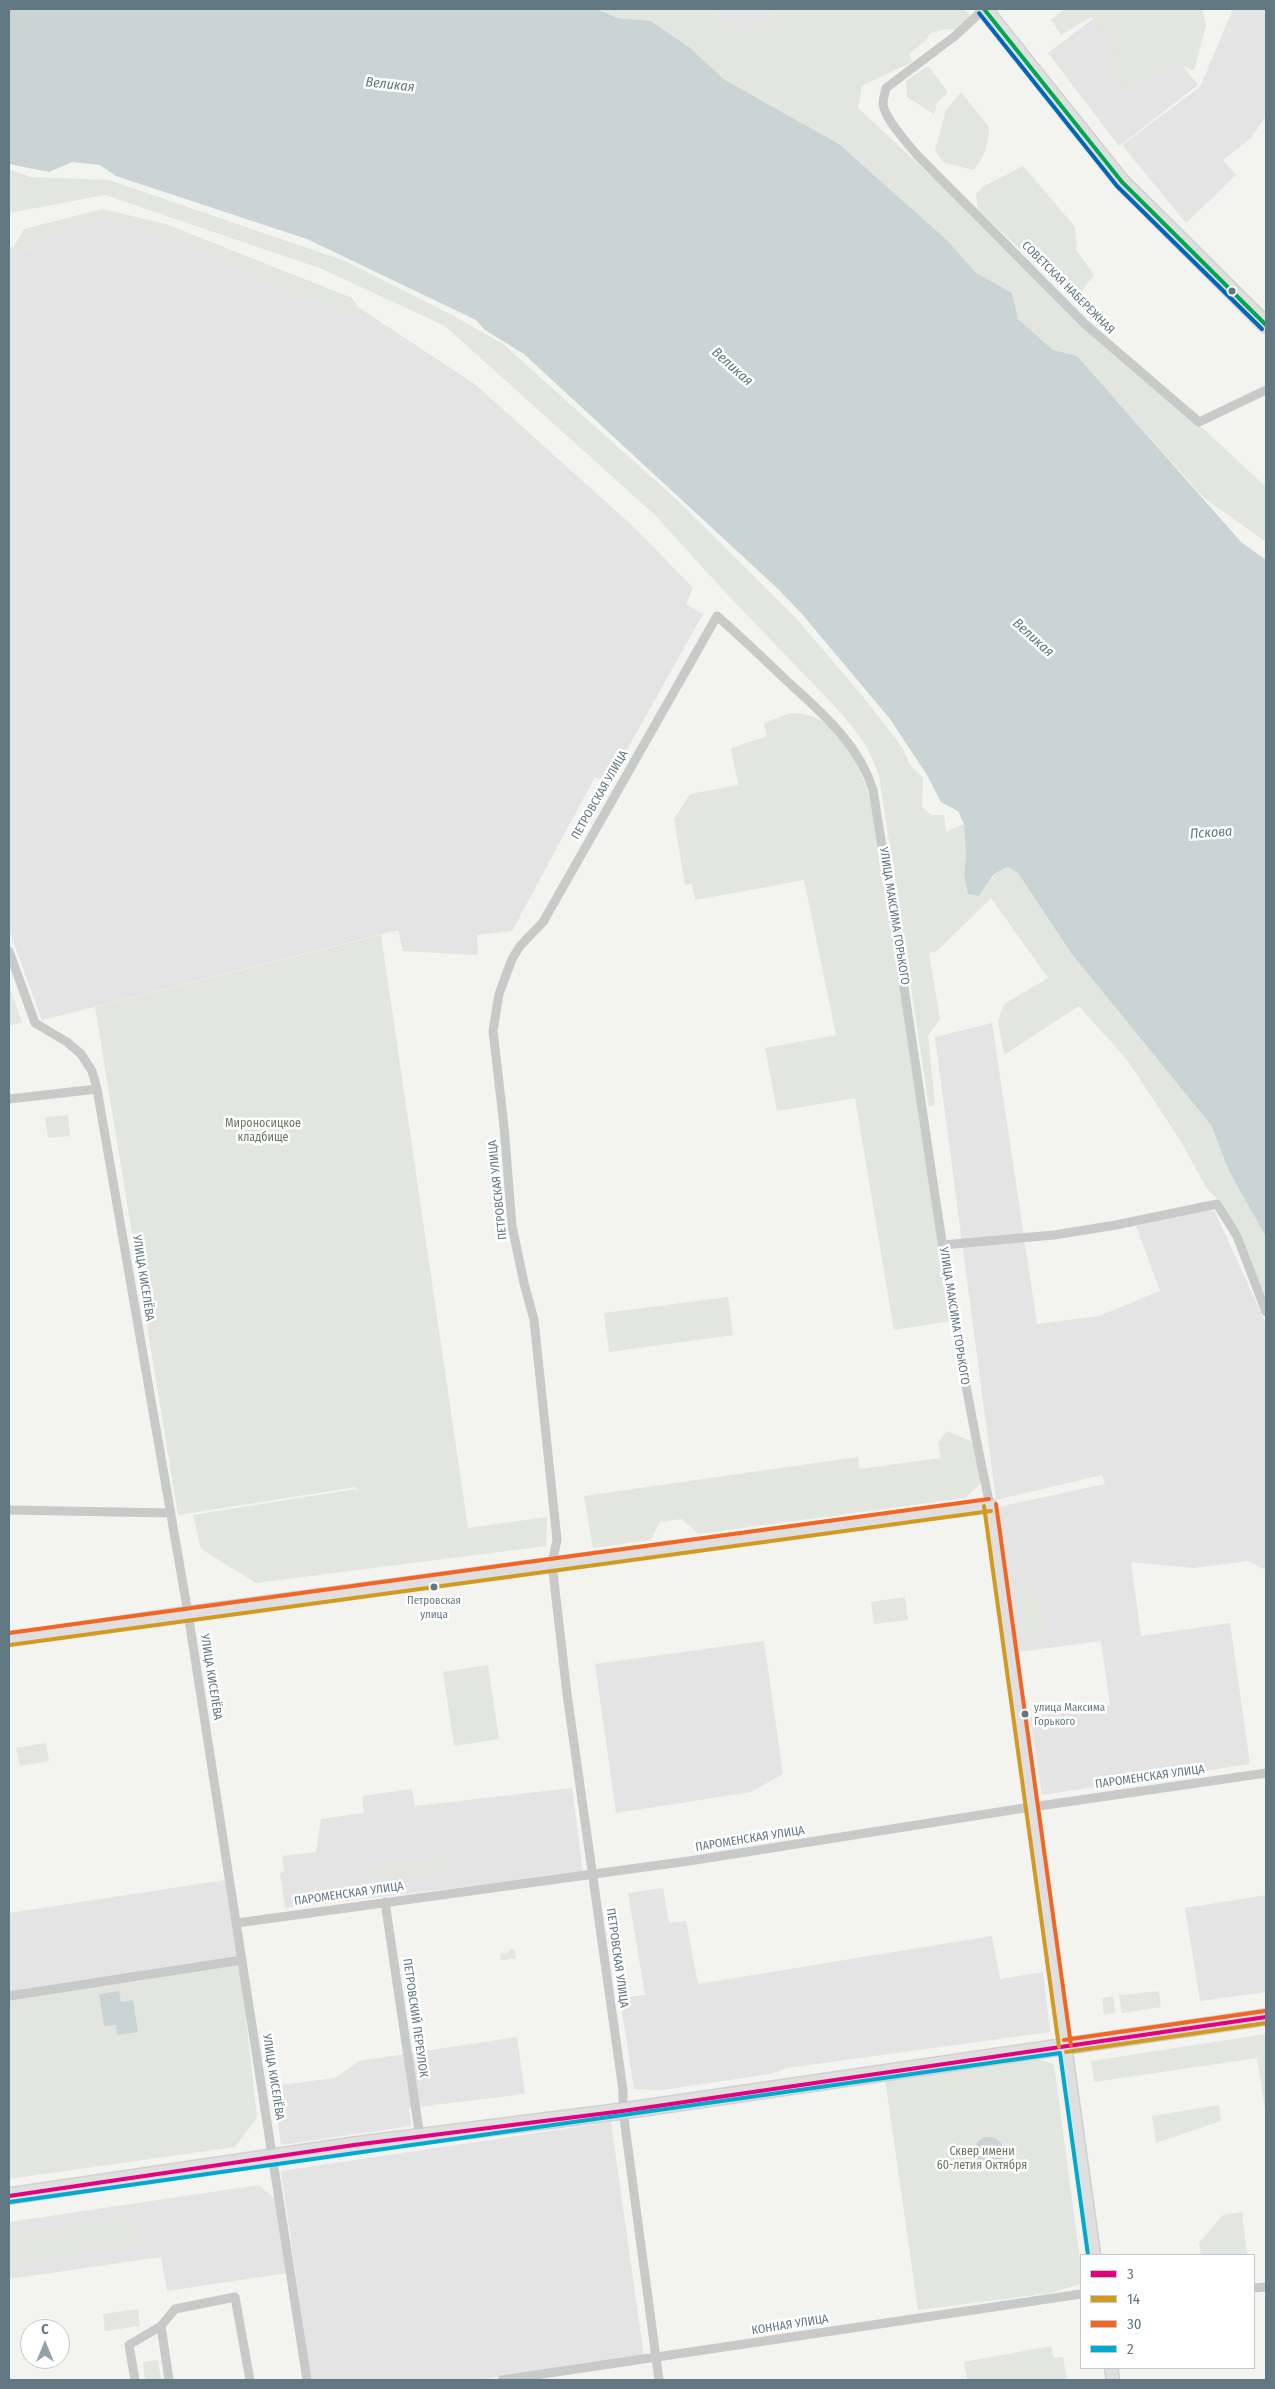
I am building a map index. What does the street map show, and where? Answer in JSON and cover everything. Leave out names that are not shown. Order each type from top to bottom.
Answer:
[{"type":"main road","points":[[984,9],[1122,182],[1266,325]]},
{"type":"main road","points":[[9,1639],[552,1563],[990,1505]]},
{"type":"main road","name":"УЛИЦА МАКСИМА ГОРЬКОГО","points":[[990,1505],[1094,2254]]},
{"type":"main road","points":[[9,2196],[273,2157],[623,2111],[1266,2017]]},
{"type":"street","name":"СОВЕТСКАЯ НАБЕРЕЖНАЯ","points":[[984,9],[955,36],[894,80],[886,88],[883,104],[886,114],[918,156],[1085,324],[1199,422],[1266,390]]},
{"type":"street","name":"УЛИЦА МАКСИМА ГОРЬКОГО","points":[[717,616],[836,727],[855,751],[869,776],[874,790],[942,1245],[974,1436],[990,1505]]},
{"type":"street","name":"ПЕТРОВСКАЯ УЛИЦА","points":[[660,2380],[552,1563],[557,1540],[543,1393],[534,1320],[512,1226],[504,1126],[492,1031],[497,1003],[512,959],[520,946],[543,922],[717,616]]},
{"type":"street","name":"УЛИЦА КИСЕЛЁВА","points":[[9,951],[35,1023],[67,1042],[81,1054],[92,1071],[97,1089],[109,1147],[188,1613],[307,2380]]},
{"type":"street","points":[[9,1099],[97,1089]]},
{"type":"street","points":[[942,1245],[1054,1235],[1116,1225],[1218,1204],[1237,1236],[1266,1312]]},
{"type":"street","points":[[9,1510],[170,1513]]},
{"type":"street","name":"ПАРОМЕНСКАЯ УЛИЦА","points":[[237,1923],[689,1861],[1032,1806],[1266,1773]]},
{"type":"street","name":"ПЕТРОВСКИЙ ПЕРЕУЛОК","points":[[385,1902],[420,2137]]},
{"type":"street","points":[[9,1996],[242,1960]]},
{"type":"street","name":"КОННАЯ УЛИЦА","points":[[502,2380],[1080,2294]]},
{"type":"street","points":[[135,2380],[130,2345],[161,2326],[176,2309],[235,2297],[250,2380]]},
{"type":"street","points":[[161,2326],[169,2380]]},
{"type":"shaded area","points":[[703,9],[783,9],[748,37]]},
{"type":"shaded area","points":[[1106,9],[1138,9],[1198,85],[1119,146],[1048,53]]},
{"type":"shaded area","points":[[1233,9],[1266,9],[1266,116],[1251,138],[1223,160],[1236,175],[1186,223],[1122,145],[1200,87]]},
{"type":"shaded area","points":[[100,218],[158,232],[350,317],[358,307],[476,385],[636,529],[693,588],[686,604],[703,614],[624,755],[619,753],[604,781],[595,777],[512,931],[477,935],[478,955],[403,951],[398,930],[42,1020],[9,930],[9,246],[22,252],[72,227]]},
{"type":"shaded area","points":[[992,1023],[1037,1324],[1099,1316],[1160,1291],[1136,1226],[1210,1210],[1215,1212],[1266,1324],[1266,1570],[1248,1561],[1193,1568],[1131,1562],[1141,1636],[1230,1623],[1250,1764],[1042,1795],[1030,1717],[1110,1705],[1101,1641],[1018,1652],[998,1507],[1105,1484],[1102,1475],[996,1500],[935,1037]]},
{"type":"shaded area","points":[[764,1641],[783,1774],[751,1792],[616,1813],[595,1664]]},
{"type":"shaded area","points":[[572,1788],[583,1873],[285,1908],[280,1873],[284,1872],[282,1856],[316,1852],[321,1819],[364,1813],[362,1796],[412,1789],[415,1806]]},
{"type":"shaded area","points":[[225,1880],[240,1964],[9,1999],[9,1913]]},
{"type":"shaded area","points":[[663,1888],[669,1923],[686,1921],[698,1984],[992,1936],[1000,1979],[1043,1972],[1050,2032],[787,2068],[770,2074],[662,2090],[634,2089],[620,1998],[645,1995],[628,1893]]},
{"type":"shaded area","points":[[1266,1895],[1266,1992],[1200,2001],[1185,1908]]},
{"type":"shaded area","points":[[517,2037],[525,2094],[409,2108],[411,2126],[281,2145],[273,2086],[335,2078],[359,2061]]},
{"type":"shaded area","points":[[611,2122],[644,2357],[477,2380],[311,2380],[281,2171]]},
{"type":"shaded area","points":[[259,2185],[275,2199],[287,2273],[167,2291],[161,2257],[9,2279],[9,2222]]},
{"type":"green space","points":[[596,9],[703,9],[748,36],[783,9],[964,9],[971,17],[958,30],[948,29],[930,33],[925,41],[909,54],[912,62],[862,86],[858,108],[1266,487],[1266,542],[1203,497],[1077,357],[1053,350],[1018,319],[1012,293],[975,272],[948,241],[839,144],[725,80],[689,47],[651,21],[618,18]]},
{"type":"green space","points":[[1065,9],[1202,9],[1206,25],[1194,71],[1173,60],[1130,90],[1107,63],[1118,51],[1091,17],[1061,35],[1051,20]]},
{"type":"green space","points":[[928,66],[948,92],[937,103],[934,114],[907,97],[906,81]]},
{"type":"green space","points":[[961,92],[989,127],[985,150],[973,170],[943,162],[935,150],[946,110]]},
{"type":"green space","points":[[1023,166],[1075,227],[1077,251],[1094,275],[1079,295],[1070,296],[978,210],[976,194],[984,186]]},
{"type":"green space","points":[[9,169],[30,177],[109,180],[345,261],[452,315],[503,344],[678,501],[795,617],[865,699],[902,747],[911,766],[923,778],[922,807],[931,815],[944,815],[946,832],[964,824],[966,855],[964,874],[979,896],[995,874],[1009,867],[1018,873],[1071,953],[1211,1125],[1229,1171],[1266,1237],[1266,1303],[1242,1235],[1222,1203],[1207,1189],[1180,1140],[1128,1061],[1079,1006],[1004,1055],[998,1021],[1004,1004],[1048,978],[991,898],[937,951],[929,953],[940,1019],[928,1036],[935,1104],[929,1107],[879,775],[866,745],[842,714],[725,592],[656,516],[445,326],[322,269],[105,195],[9,213]]},
{"type":"green space","points":[[102,209],[166,224],[352,298],[358,307],[350,317],[158,232],[100,218],[72,227],[21,252],[13,248],[24,229]]},
{"type":"green space","points":[[790,713],[813,717],[832,729],[848,747],[869,794],[876,819],[886,864],[956,1320],[894,1330],[855,1098],[777,1111],[765,1048],[836,1035],[804,880],[695,900],[692,884],[685,885],[674,819],[690,794],[738,785],[731,748],[767,736],[764,723]]},
{"type":"green space","name":"Мироносицкое кладбище","points":[[381,935],[468,1528],[547,1517],[546,1546],[256,1583],[201,1549],[193,1515],[356,1489],[360,1505],[356,1487],[178,1515],[95,1007]]},
{"type":"green space","points":[[9,986],[22,1022],[9,1026]]},
{"type":"green space","points":[[68,1115],[70,1136],[48,1138],[45,1117]]},
{"type":"green space","points":[[728,1297],[733,1335],[609,1352],[604,1313]]},
{"type":"green space","points":[[947,1431],[975,1443],[981,1483],[965,1498],[698,1534],[682,1519],[660,1522],[651,1540],[593,1548],[584,1496],[858,1457],[859,1469],[941,1458],[938,1443]]},
{"type":"green space","points":[[1025,1567],[1030,1602],[1040,1601],[1045,1637],[1027,1640],[1018,1568]]},
{"type":"green space","points":[[905,1597],[908,1620],[874,1624],[871,1602]]},
{"type":"green space","points":[[488,1665],[499,1739],[454,1746],[443,1672]]},
{"type":"green space","points":[[46,1743],[49,1761],[20,1766],[16,1748]]},
{"type":"green space","points":[[446,1857],[448,1872],[375,1882],[373,1867]]},
{"type":"green space","points":[[509,1949],[514,1949],[516,1958],[501,1960],[500,1954],[510,1952]]},
{"type":"green space","points":[[240,1964],[257,2118],[235,2147],[9,2179],[9,1999]]},
{"type":"green space","points":[[1159,1991],[1161,2007],[1122,2013],[1119,1995]]},
{"type":"green space","points":[[1113,1996],[1115,2013],[1104,2015],[1102,1998]]},
{"type":"green space","points":[[1266,2034],[1266,2116],[1257,2058],[1094,2082],[1091,2061]]},
{"type":"green space","name":"Сквер имени 60-летия Октября","points":[[1035,2058],[1054,2064],[1080,2259],[1080,2284],[1050,2293],[918,2310],[885,2079]]},
{"type":"green space","points":[[1219,2105],[1221,2121],[1156,2143],[1152,2116]]},
{"type":"green space","points":[[1242,2212],[1247,2254],[1201,2254],[1199,2243],[1223,2215]]},
{"type":"green space","points":[[137,2217],[141,2244],[9,2265],[9,2236]]},
{"type":"green space","points":[[138,2309],[140,2326],[105,2331],[103,2314]]},
{"type":"green space","points":[[1051,2346],[1054,2358],[1063,2357],[1067,2380],[967,2379],[964,2362]]},
{"type":"green space","points":[[158,2360],[161,2380],[145,2380],[143,2362]]},
{"type":"water","points":[[9,9],[596,9],[618,18],[651,21],[689,47],[725,80],[839,144],[948,241],[975,272],[1012,293],[1018,319],[1053,350],[1077,356],[1241,542],[1266,560],[1266,1237],[1229,1171],[1211,1125],[1071,953],[1018,873],[1008,867],[994,874],[979,896],[968,894],[964,874],[966,855],[964,824],[958,811],[941,802],[927,775],[890,719],[802,614],[777,588],[524,354],[485,330],[476,320],[307,239],[116,176],[100,165],[72,162],[49,172],[9,164]]},
{"type":"water","points":[[119,1991],[121,2002],[133,2000],[138,2032],[117,2035],[116,2025],[104,2026],[99,1994]]},
{"type":"water","points":[[989,2137],[1000,2141],[1004,2152],[1000,2163],[989,2167],[978,2163],[974,2152],[978,2141]]},
{"type":"transit line","points":[[984,9],[1122,182],[1266,325]]},
{"type":"transit line","points":[[979,13],[1117,186],[1262,329]]},
{"type":"transit line","name":"30","points":[[9,1633],[989,1499]]},
{"type":"transit line","name":"30","points":[[996,1504],[1071,2045]]},
{"type":"transit line","name":"14","points":[[984,1506],[1059,2047]]},
{"type":"transit line","name":"14","points":[[10,1645],[991,1511]]},
{"type":"transit line","name":"30","points":[[1064,2040],[1265,2011]]},
{"type":"transit line","name":"3","points":[[9,2196],[354,2145],[623,2111],[1266,2017]]},
{"type":"transit line","name":"14","points":[[1066,2052],[1266,2023]]},
{"type":"transit line","name":"2","points":[[10,2202],[1060,2053],[1088,2254]]},
{"type":"place","name":"Петровская улица","points":[[434,1587]]},
{"type":"place","name":"улица Максима Горького","points":[[1025,1714]]},
{"type":"water label","name":"Великая","points":[[390,85]]},
{"type":"water label","name":"Великая","points":[[732,367]]},
{"type":"water label","name":"Великая","points":[[1033,638]]},
{"type":"water label","name":"Пскова","points":[[1211,833]]}]
